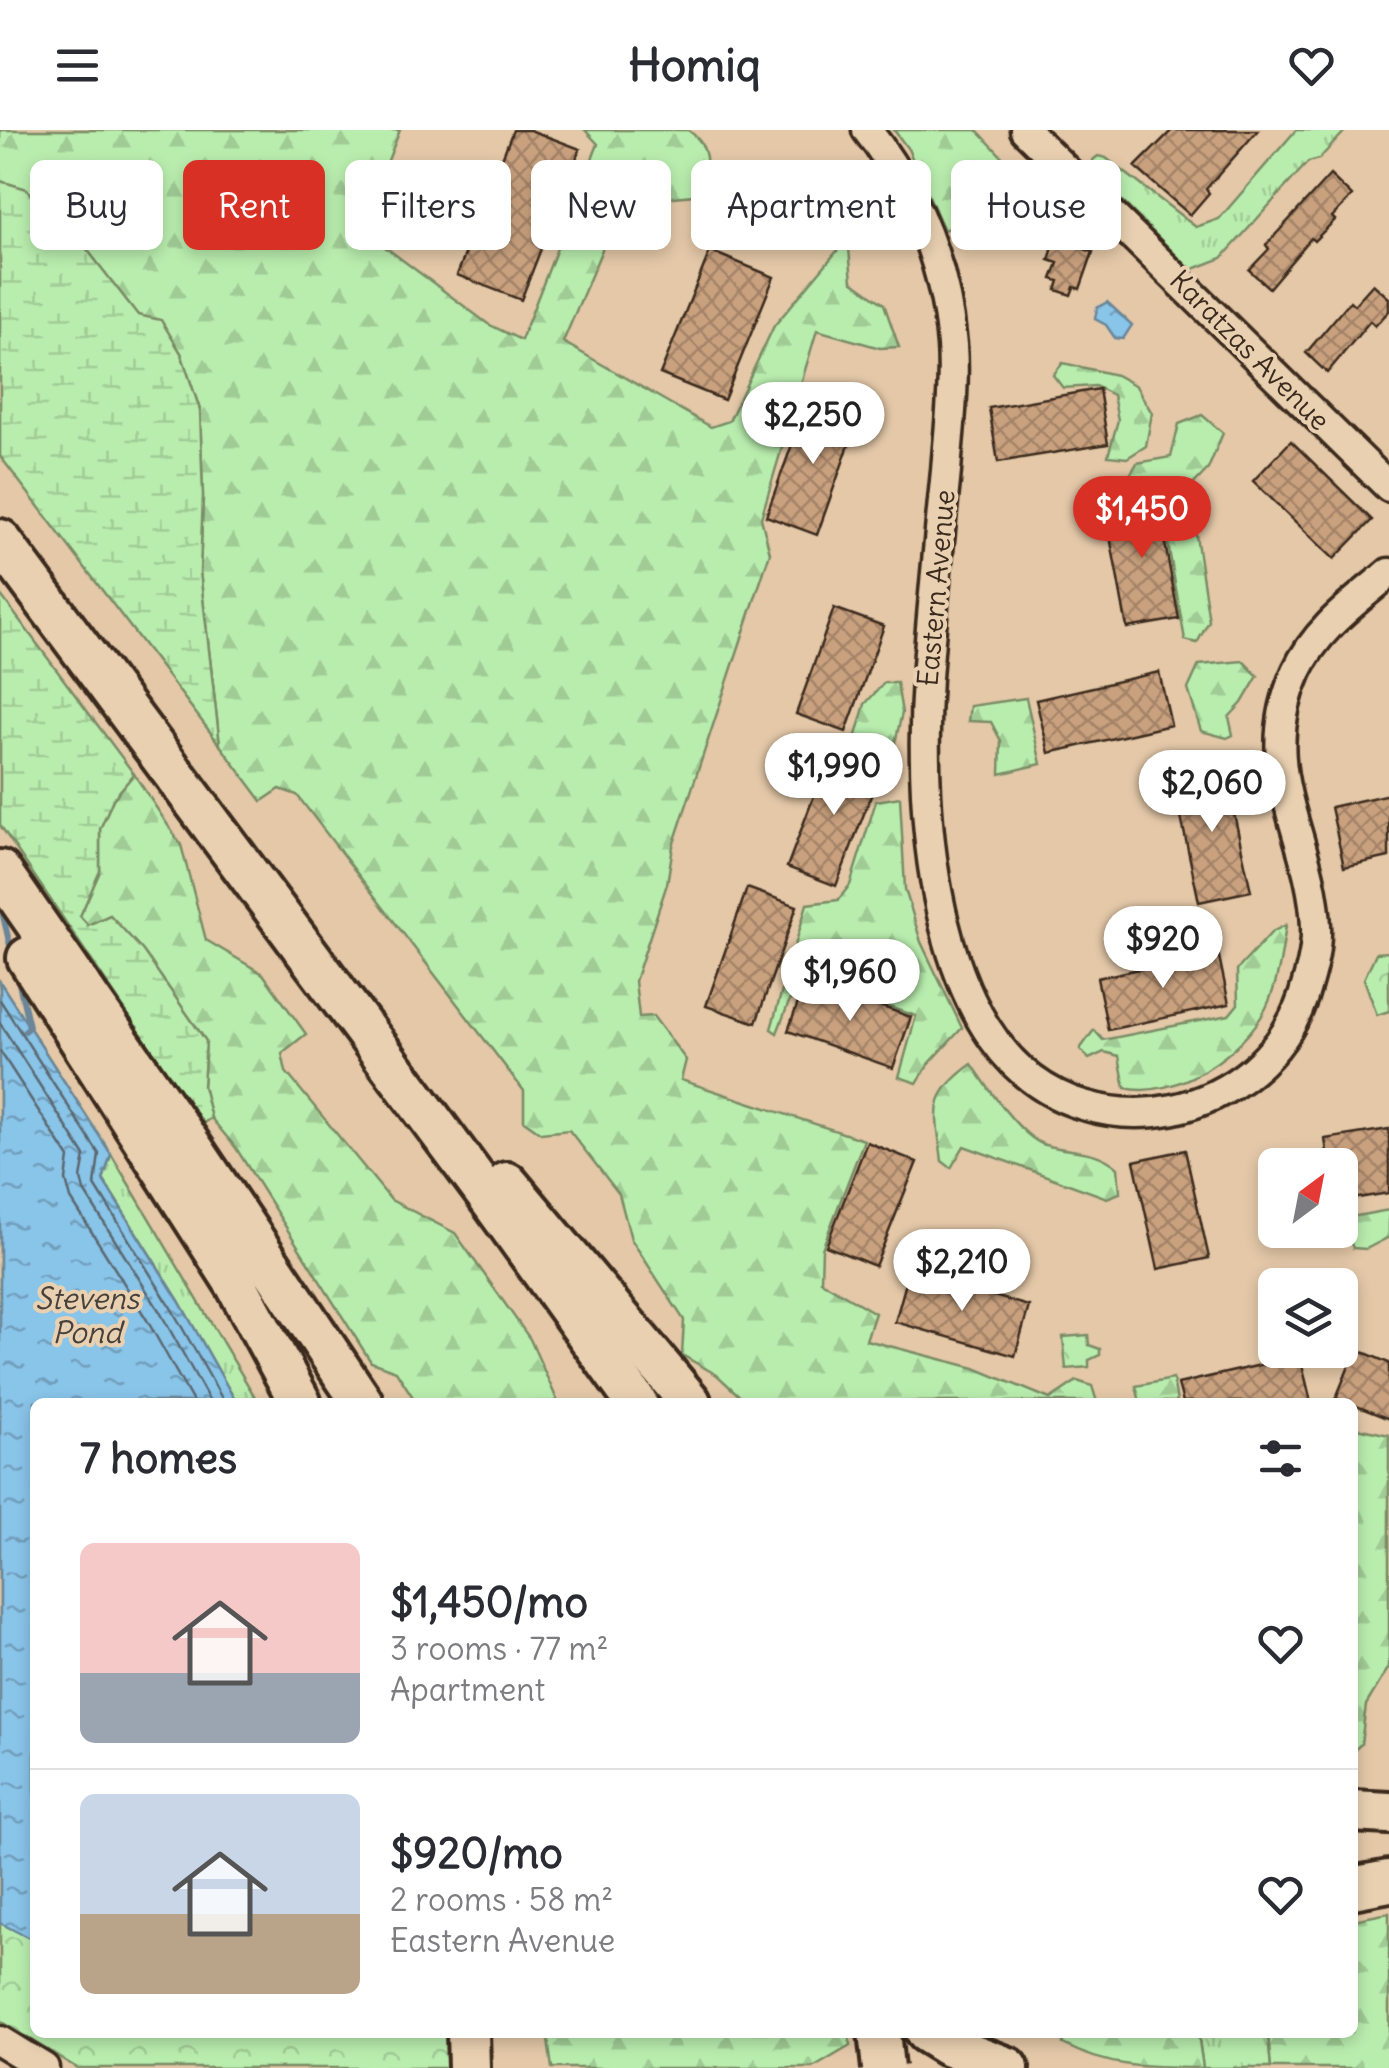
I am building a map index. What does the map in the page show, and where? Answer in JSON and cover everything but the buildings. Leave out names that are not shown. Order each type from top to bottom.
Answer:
[{"type":"highway","points":[[0,540],[493,1203],[633,1398]]},
{"type":"highway","points":[[0,871],[166,1141],[298,1398]]},
{"type":"highway","points":[[269,902],[687,1398]]},
{"type":"highway","points":[[0,914],[359,1398]]},
{"type":"highway","points":[[1358,1812],[1389,1814]]},
{"type":"highway","points":[[1358,1887],[1389,1881]]},
{"type":"highway","points":[[468,2038],[469,2068]]},
{"type":"highway","points":[[880,2038],[883,2068]]},
{"type":"highway","points":[[866,2068],[914,2038]]},
{"type":"highway","points":[[935,2038],[1008,2068]]},
{"type":"street","name":"Eastern Avenue","points":[[867,130],[907,190],[934,247],[945,290],[952,348],[951,408],[926,715],[926,782],[940,896],[954,963],[968,994],[999,1049],[1034,1082],[1051,1093],[1098,1110],[1144,1113],[1180,1109],[1240,1081],[1286,1034],[1310,976],[1316,933],[1312,892],[1282,782],[1284,712],[1298,670],[1314,643],[1331,623],[1389,573]]},
{"type":"street","name":"Karatzas Avenue","points":[[1025,130],[1389,487]]},
{"type":"street","points":[[0,2041],[44,2068]]},
{"type":"green space","points":[[0,130],[400,130],[388,160],[345,160],[345,250],[389,250],[488,324],[521,340],[556,250],[602,250],[563,342],[711,427],[729,421],[774,326],[838,250],[849,250],[852,281],[884,304],[899,347],[880,348],[817,330],[761,518],[770,553],[673,846],[667,884],[635,981],[639,1017],[653,1016],[686,1060],[681,1080],[864,1140],[822,1249],[821,1281],[875,1313],[866,1340],[975,1368],[1048,1398],[742,1398],[717,1375],[682,1355],[684,1320],[631,1239],[619,1194],[569,1130],[541,1133],[524,1121],[524,1091],[297,795],[280,789],[262,801],[220,745],[200,572],[200,410],[181,353],[161,321],[138,316],[87,250],[163,250],[163,160],[30,160],[30,193],[0,181]]},
{"type":"green space","points":[[585,130],[688,130],[701,143],[706,160],[691,160],[691,195],[671,197],[671,160],[592,160],[598,144]]},
{"type":"green space","points":[[894,130],[977,130],[1005,160],[951,160],[951,226],[944,230],[931,201],[931,160],[913,160]]},
{"type":"green space","points":[[1296,130],[1346,130],[1319,159],[1308,162],[1222,258],[1191,270],[1121,200],[1121,170],[1196,227],[1219,219]]},
{"type":"green space","points":[[0,181],[30,193],[30,250],[88,250],[138,315],[161,320],[181,353],[200,410],[200,572],[220,745],[0,456]]},
{"type":"green space","points":[[1063,363],[1116,375],[1136,386],[1152,413],[1146,446],[1127,458],[1108,456],[1118,420],[1113,395],[1095,386],[1063,388],[1053,375]]},
{"type":"green space","points":[[1202,415],[1223,433],[1208,469],[1189,489],[1209,621],[1197,643],[1185,640],[1159,493],[1130,475],[1137,463],[1171,457],[1179,424]]},
{"type":"green space","points":[[0,594],[134,774],[113,799],[100,829],[100,871],[80,916],[88,925],[110,915],[143,951],[206,1041],[203,1086],[211,1118],[202,1124],[0,825]]},
{"type":"green space","points":[[1243,661],[1258,676],[1229,717],[1233,735],[1227,738],[1201,731],[1188,689],[1199,665]]},
{"type":"green space","points":[[884,683],[897,683],[902,713],[890,764],[878,765],[851,753],[865,704]]},
{"type":"green space","points":[[1026,698],[1041,764],[1000,774],[1001,741],[991,722],[968,721],[970,706]]},
{"type":"green space","points":[[134,774],[181,845],[206,940],[263,974],[306,1034],[282,1053],[286,1072],[391,1200],[455,1233],[530,1339],[556,1398],[413,1398],[396,1371],[371,1362],[236,1148],[211,1118],[203,1086],[206,1041],[143,951],[110,915],[88,925],[80,916],[100,871],[100,829],[113,799]]},
{"type":"green space","points":[[900,797],[905,889],[921,942],[962,1028],[917,1083],[899,1077],[916,1016],[805,977],[798,979],[777,1033],[771,1029],[807,904],[838,900],[850,885],[876,801]]},
{"type":"green space","points":[[1286,925],[1277,978],[1266,1008],[1242,1041],[1206,1069],[1165,1087],[1125,1088],[1119,1056],[1104,1052],[1089,1059],[1080,1049],[1094,1030],[1103,1040],[1229,1015],[1238,1004],[1237,970],[1272,932]]},
{"type":"green space","points":[[1389,952],[1389,1011],[1377,1015],[1364,979],[1376,953]]},
{"type":"green space","name":"Stevens Pond","points":[[0,982],[111,1154],[103,1180],[234,1398],[30,1398],[30,2038],[452,2038],[454,2068],[77,2068],[0,2021]]},
{"type":"green space","points":[[972,1064],[1004,1109],[1035,1140],[1092,1154],[1118,1168],[1120,1193],[1107,1198],[964,1146],[951,1168],[942,1161],[937,1117],[941,1096]]},
{"type":"green space","points":[[111,1154],[256,1398],[234,1398],[103,1179]]},
{"type":"green space","points":[[1389,1210],[1389,1237],[1366,1249],[1353,1248],[1358,1248],[1358,1216]]},
{"type":"green space","points":[[1088,1335],[1089,1345],[1100,1349],[1100,1355],[1089,1360],[1089,1367],[1066,1369],[1063,1337]]},
{"type":"green space","points":[[1173,1379],[1176,1398],[1139,1398],[1136,1386]]},
{"type":"green space","points":[[1077,1381],[1092,1386],[1096,1398],[1052,1398]]},
{"type":"green space","points":[[1358,1428],[1389,1435],[1389,1667],[1366,1705],[1358,1747]]},
{"type":"green space","points":[[1389,1913],[1389,2068],[1271,2068],[1268,2038],[1358,2038],[1358,1919]]},
{"type":"green space","points":[[548,2038],[849,2038],[850,2046],[813,2068],[552,2068]]},
{"type":"green space","points":[[1062,2038],[1199,2038],[1203,2068],[1113,2062],[1063,2044]]},
{"type":"green space","points":[[1199,2038],[1268,2038],[1271,2068],[1203,2068]]},
{"type":"water","points":[[1107,302],[1132,325],[1123,339],[1115,338],[1106,325],[1095,319],[1097,308]]},
{"type":"water","name":"Stevens Pond","points":[[0,982],[111,1154],[103,1180],[234,1398],[30,1398],[30,1938],[0,1923]]},
{"type":"waterway","points":[[0,903],[12,954]]},
{"type":"waterway","points":[[16,971],[29,1026],[25,1031]]}]
